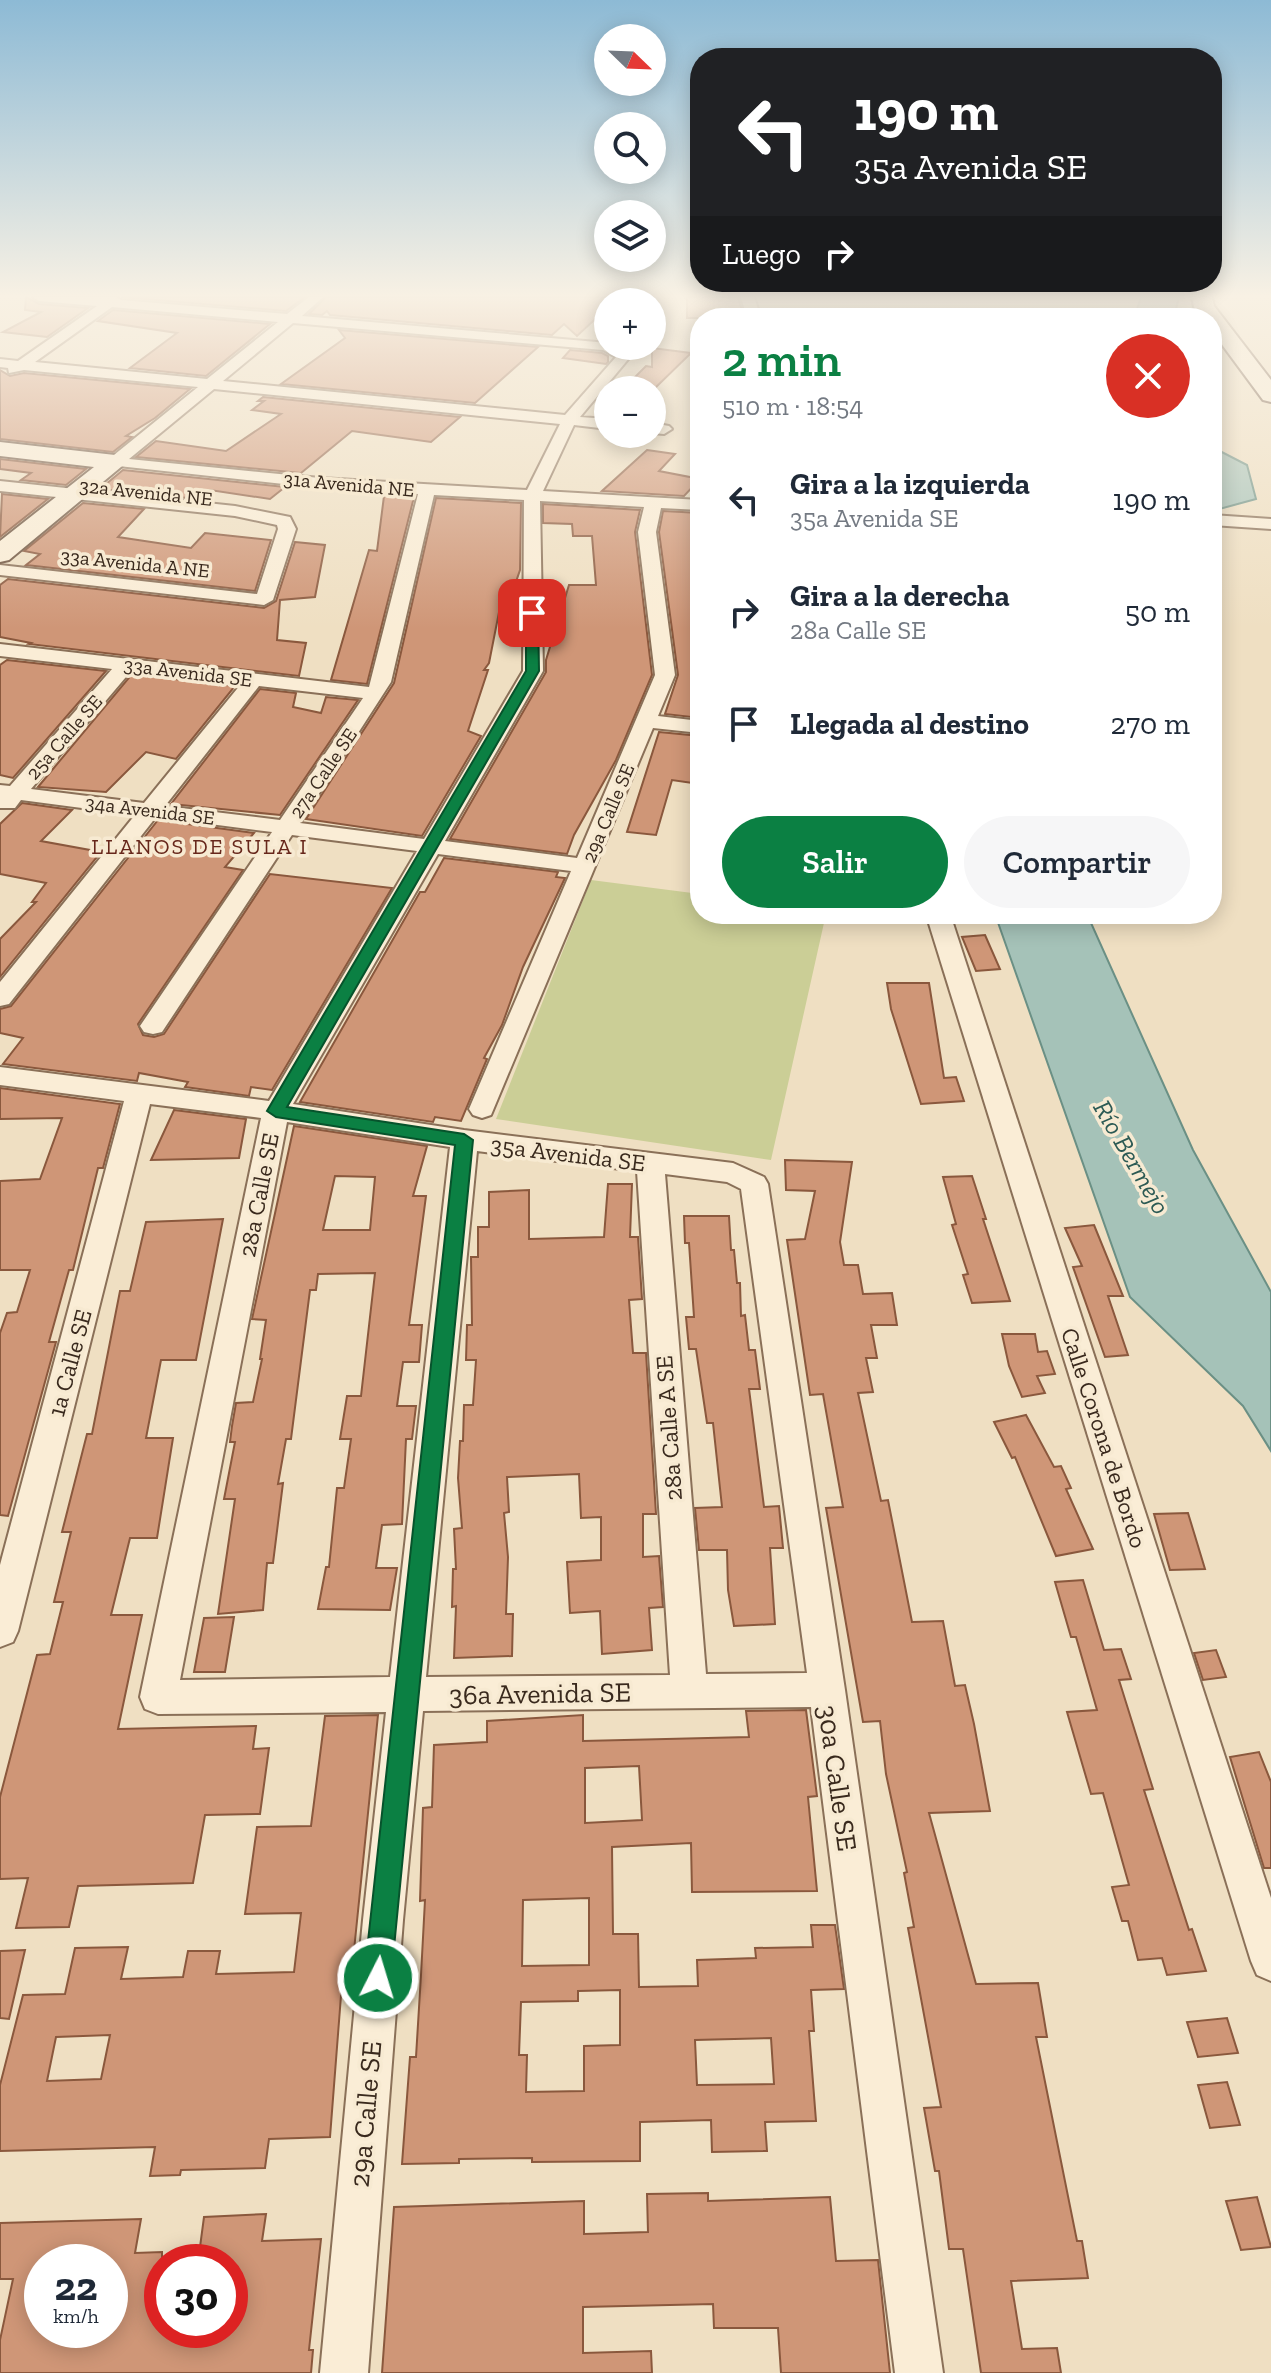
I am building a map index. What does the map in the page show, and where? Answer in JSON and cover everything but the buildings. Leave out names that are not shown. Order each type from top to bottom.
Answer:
[{"type":"street","points":[[0,554],[181,408]]},
{"type":"street","points":[[443,408],[594,423]]},
{"type":"street","name":"28a Calle SE","points":[[158,1697],[276,1111],[533,671],[532,497],[569,420],[580,408]]},
{"type":"street","name":"31a Avenida NE","points":[[0,449],[427,491],[690,505]]},
{"type":"street","points":[[0,486],[235,511],[284,521],[287,529]]},
{"type":"street","name":"27a Calle SE","points":[[153,1026],[376,694],[427,491]]},
{"type":"street","name":"32a Avenida NE","points":[[0,499],[287,529]]},
{"type":"street","name":"29a Calle SE","points":[[344,2373],[361,2150],[407,1694],[473,1124],[586,866],[665,675],[647,532],[653,504]]},
{"type":"street","points":[[1222,521],[1271,524]]},
{"type":"street","name":"33a Avenida A NE","points":[[0,570],[264,600],[287,529]]},
{"type":"street","name":"33a Avenida SE","points":[[2,652],[376,694]]},
{"type":"street","name":"25a Calle SE","points":[[0,810],[8,792],[127,664]]},
{"type":"street","points":[[0,998],[255,679]]},
{"type":"street","points":[[646,721],[690,726]]},
{"type":"street","name":"34a Avenida SE","points":[[8,792],[586,866]]},
{"type":"street","name":"Calle Corona de Bordo","points":[[941,924],[1271,1961]]},
{"type":"street","name":"35a Avenida SE","points":[[0,1076],[276,1111],[473,1124],[650,1164],[733,1173],[754,1184]]},
{"type":"street","name":"1a Calle SE","points":[[0,1631],[8,1567],[139,1095]]},
{"type":"street","name":"28a Calle A SE","points":[[650,1164],[689,1692]]},
{"type":"street","name":"30a Calle SE","points":[[754,1184],[827,1690],[919,2373]]},
{"type":"street","name":"36a Avenida SE","points":[[158,1697],[827,1690]]},
{"type":"green space","points":[[591,880],[690,893],[690,924],[824,924],[771,1160],[496,1119]]},
{"type":"water","points":[[1222,452],[1247,465],[1256,499],[1222,508]]},
{"type":"water","name":"Río Bermejo","points":[[999,924],[1091,924],[1193,1150],[1271,1292],[1271,1451],[1243,1406],[1130,1297]]},
{"type":"district","name":"LLANOS DE SULA I","points":[[200,846]]},
{"type":"route","points":[[378,1978],[464,1140],[276,1111],[533,671],[532,613]]}]
